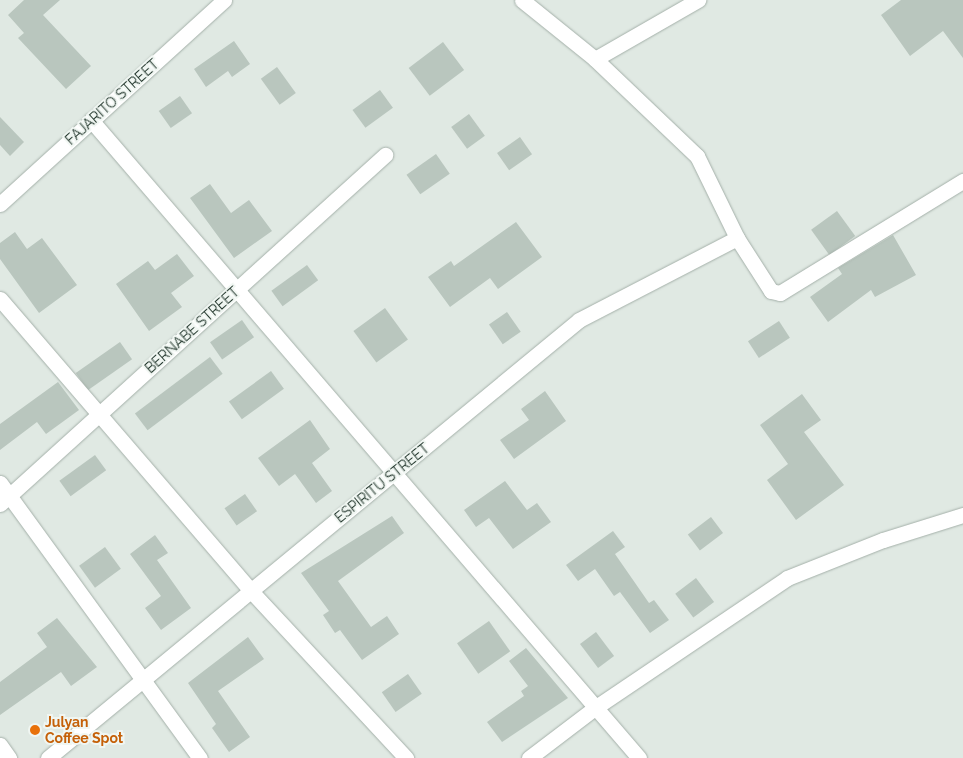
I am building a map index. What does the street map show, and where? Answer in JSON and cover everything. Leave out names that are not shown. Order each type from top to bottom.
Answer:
[{"type":"street","name":"FAJARITO STREET","points":[[0,204],[224,0]]},
{"type":"street","points":[[522,0],[595,60],[697,156],[737,238],[771,291],[780,293],[963,181]]},
{"type":"street","points":[[595,60],[698,0]]},
{"type":"street","points":[[92,120],[639,758]]},
{"type":"street","name":"BERNABE STREET","points":[[5,500],[385,156]]},
{"type":"street","name":"ESPIRITU STREET","points":[[48,758],[579,320],[737,238]]},
{"type":"street","points":[[0,299],[251,591],[406,758]]},
{"type":"street","points":[[0,483],[5,500],[143,680],[200,758]]},
{"type":"street","points":[[530,758],[596,707],[787,578],[883,540],[963,515]]},
{"type":"street","points":[[0,745],[9,758]]},
{"type":"building","points":[[24,0],[60,0],[43,15],[91,66],[66,89],[18,38],[24,33],[8,15]]},
{"type":"building","points":[[901,0],[963,0],[963,58],[943,31],[910,56],[881,15]]},
{"type":"building","points":[[234,41],[250,64],[232,77],[228,71],[206,87],[194,69]]},
{"type":"building","points":[[443,42],[464,70],[430,96],[409,68]]},
{"type":"building","points":[[277,67],[296,93],[280,105],[261,79]]},
{"type":"building","points":[[380,90],[393,108],[365,128],[352,110]]},
{"type":"building","points":[[180,96],[192,113],[171,128],[159,111]]},
{"type":"building","points":[[469,114],[485,136],[467,149],[451,127]]},
{"type":"building","points":[[0,117],[24,142],[10,156],[0,145]]},
{"type":"building","points":[[520,137],[532,154],[509,170],[497,153]]},
{"type":"building","points":[[436,154],[450,174],[420,194],[407,175]]},
{"type":"building","points":[[210,184],[231,213],[249,200],[272,231],[234,258],[190,198]]},
{"type":"building","points":[[837,211],[855,236],[829,255],[811,230]]},
{"type":"building","points":[[516,222],[542,257],[498,289],[490,278],[450,307],[428,277],[451,261],[454,266]]},
{"type":"building","points":[[15,232],[27,249],[42,238],[77,285],[39,313],[0,259],[0,243]]},
{"type":"building","points":[[893,235],[916,275],[875,297],[871,290],[828,322],[810,297],[842,274],[838,268]]},
{"type":"building","points":[[177,254],[194,276],[171,293],[182,307],[149,331],[116,284],[148,261],[155,270]]},
{"type":"building","points":[[307,265],[318,280],[283,306],[271,291]]},
{"type":"building","points":[[385,308],[408,340],[376,362],[353,331]]},
{"type":"building","points":[[507,312],[521,332],[503,344],[489,325]]},
{"type":"building","points":[[242,320],[254,337],[222,360],[210,342]]},
{"type":"building","points":[[779,321],[790,338],[759,358],[748,341]]},
{"type":"building","points":[[120,342],[132,359],[88,390],[76,373]]},
{"type":"building","points":[[210,357],[223,374],[148,430],[135,414]]},
{"type":"building","points":[[271,371],[284,389],[242,419],[229,402]]},
{"type":"building","points":[[58,382],[79,410],[46,434],[37,422],[0,450],[0,424]]},
{"type":"building","points":[[545,391],[566,421],[514,459],[500,440],[529,420],[521,409]]},
{"type":"building","points":[[802,394],[821,420],[804,432],[844,485],[796,520],[767,480],[788,464],[760,425]]},
{"type":"building","points":[[310,420],[330,449],[312,463],[332,491],[316,503],[295,474],[279,486],[258,458]]},
{"type":"building","points":[[95,455],[106,470],[71,496],[59,481]]},
{"type":"building","points":[[505,481],[527,510],[537,503],[551,522],[513,549],[489,518],[476,527],[464,510]]},
{"type":"building","points":[[245,494],[257,511],[237,526],[225,508]]},
{"type":"building","points":[[392,516],[404,533],[338,581],[371,627],[387,616],[399,634],[362,660],[340,630],[335,633],[323,615],[329,611],[301,573]]},
{"type":"building","points":[[711,517],[723,533],[700,550],[688,534]]},
{"type":"building","points":[[613,531],[625,547],[615,554],[649,603],[654,600],[669,620],[650,633],[620,592],[614,596],[595,569],[578,581],[566,565]]},
{"type":"building","points":[[155,535],[168,553],[157,560],[191,608],[161,630],[145,608],[161,596],[130,554]]},
{"type":"building","points":[[105,547],[121,569],[95,588],[79,566]]},
{"type":"building","points":[[696,578],[714,602],[693,618],[675,594]]},
{"type":"building","points":[[57,618],[97,667],[71,686],[61,672],[0,715],[0,682],[47,647],[37,633]]},
{"type":"building","points":[[489,621],[510,651],[478,674],[457,643]]},
{"type":"building","points":[[596,632],[614,656],[598,668],[580,644]]},
{"type":"building","points":[[248,637],[264,659],[218,691],[250,737],[229,752],[212,728],[216,724],[188,683]]},
{"type":"building","points":[[526,648],[568,698],[502,742],[487,722],[524,696],[521,691],[528,686],[509,661]]},
{"type":"building","points":[[408,674],[422,694],[396,712],[382,692]]},
{"type":"place","name":"Julyan Coffee Spot","points":[[35,730]]}]
